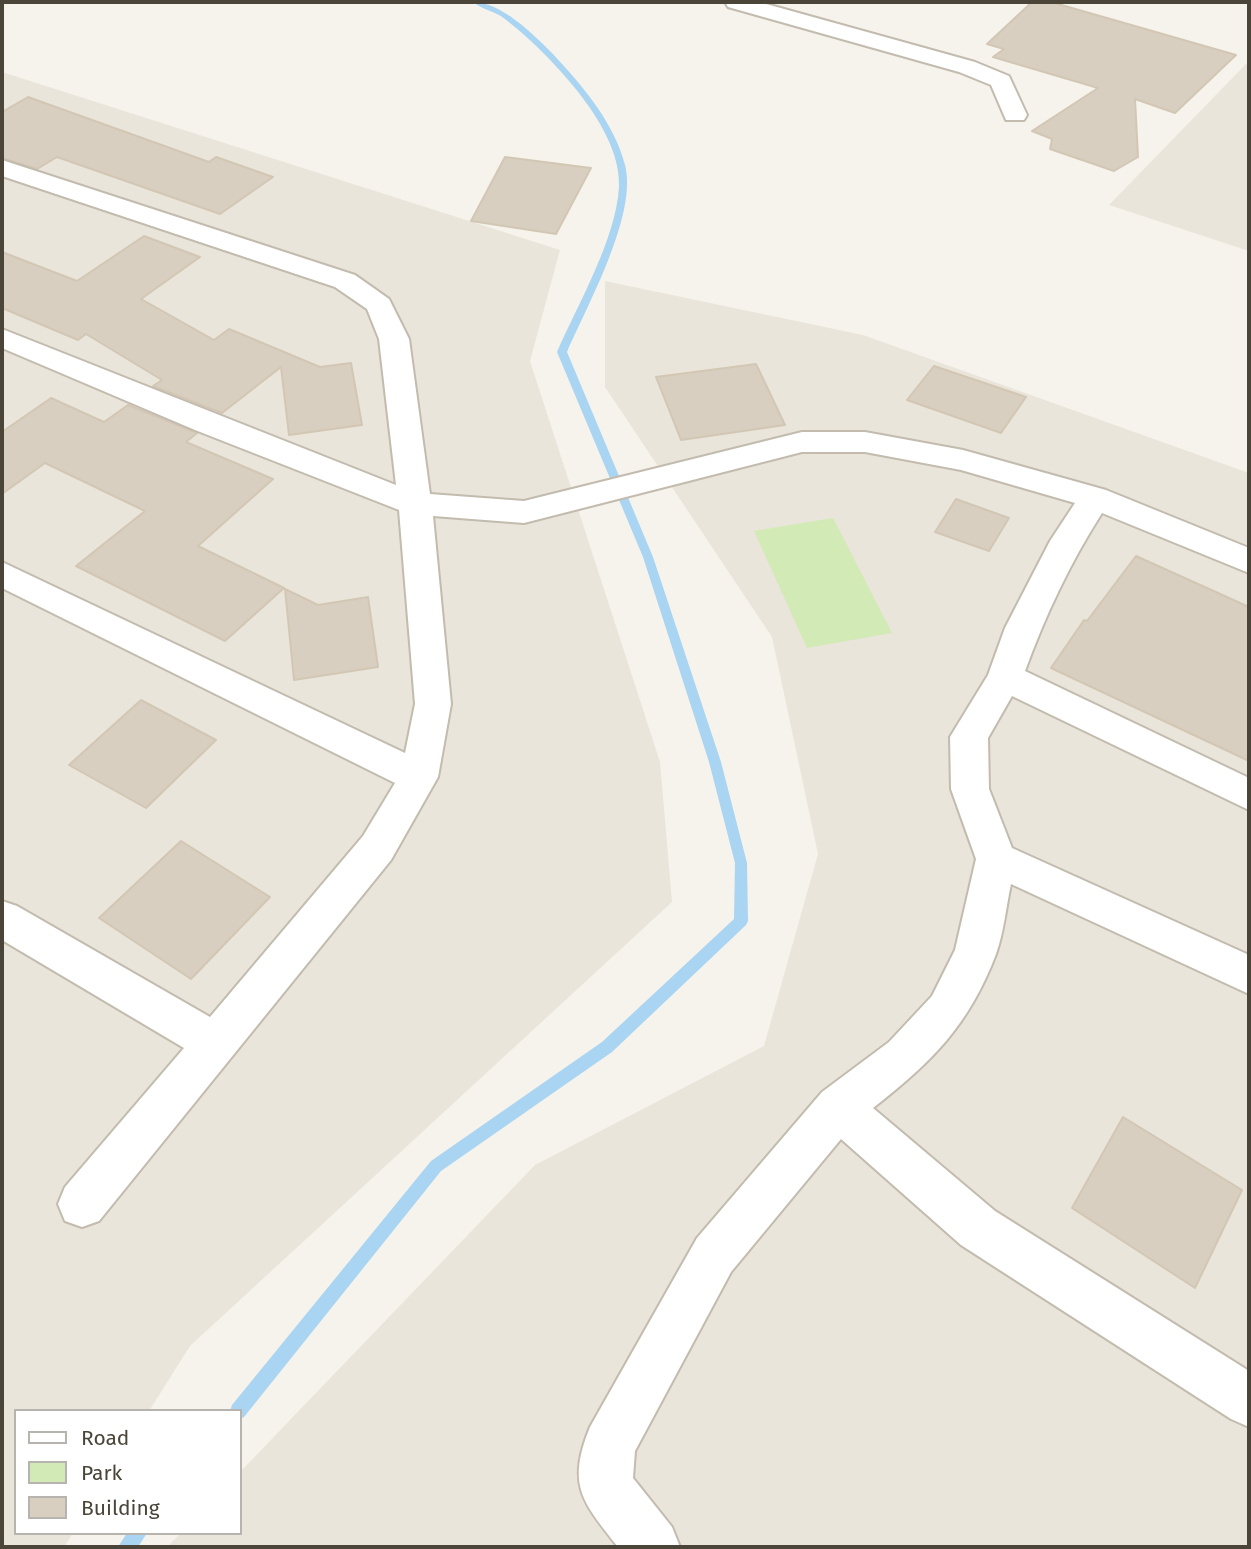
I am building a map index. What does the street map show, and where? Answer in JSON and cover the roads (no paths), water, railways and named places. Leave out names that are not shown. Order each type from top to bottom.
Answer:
[{"type":"street","points":[[736,2],[989,76],[1001,81],[1015,115]]},
{"type":"street","points":[[2,168],[345,281],[379,304],[394,339],[415,504],[433,704],[419,777],[377,848],[218,1044],[82,1204]]},
{"type":"street","points":[[2,338],[206,423],[415,504],[524,512],[802,442],[865,442],[963,460],[1095,498],[1249,561]]},
{"type":"street","points":[[652,1547],[605,1486],[608,1446],[714,1255],[838,1107],[905,1055],[947,1010],[976,952],[996,859],[970,789],[969,737],[1005,677],[1023,628],[1068,541],[1095,498]]},
{"type":"street","points":[[2,574],[419,777]]},
{"type":"street","points":[[1005,677],[1249,795]]},
{"type":"street","points":[[996,859],[1249,975]]},
{"type":"street","points":[[2,919],[218,1044]]},
{"type":"street","points":[[838,1107],[978,1228],[1249,1401]]},
{"type":"waterway","points":[[240,1409],[436,1166],[607,1047],[741,921],[741,863],[715,762],[648,557],[562,352],[614,229],[623,187],[622,166],[600,118],[562,69],[522,29],[505,16],[476,2]]},
{"type":"waterway","points":[[127,1547],[136,1535]]}]
